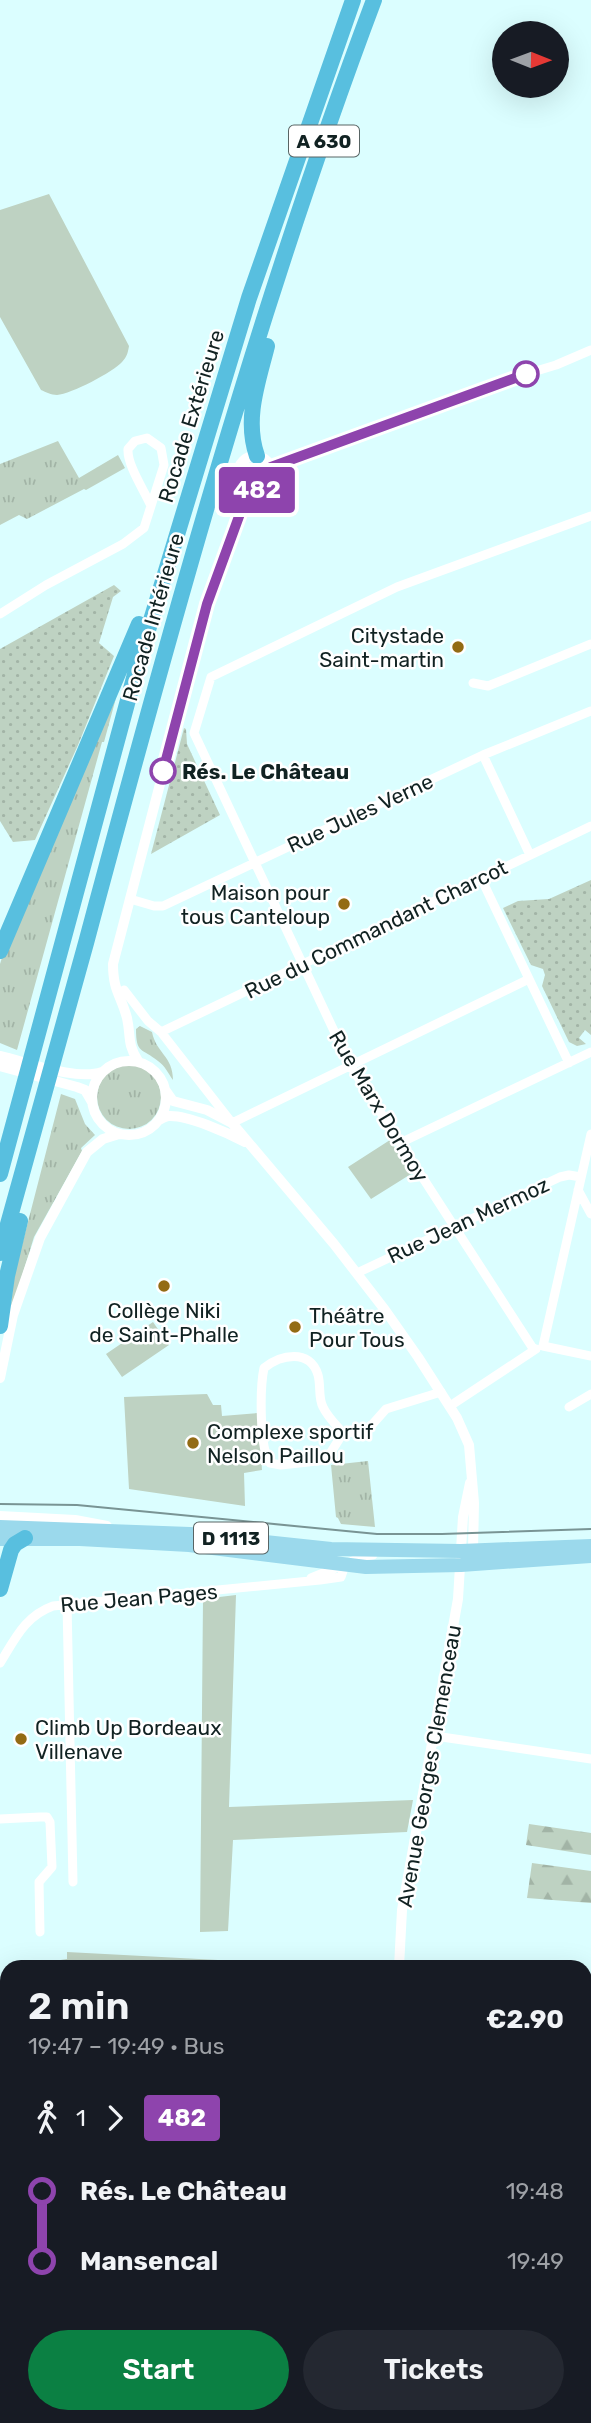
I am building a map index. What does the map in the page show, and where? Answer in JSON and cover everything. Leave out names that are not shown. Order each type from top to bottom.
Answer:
[{"type":"highway","name":"Rocade Extérieure","points":[[0,1174],[138,663],[249,298],[353,0]]},
{"type":"highway","name":"Rocade Intérieure","points":[[0,1253],[160,667],[276,284],[374,0]]},
{"type":"highway","points":[[257,456],[251,432],[251,418],[268,339],[276,284]]},
{"type":"highway","points":[[0,951],[135,638],[160,562],[194,478]]},
{"type":"highway","points":[[0,1326],[7,1276],[30,1182],[47,1088]]},
{"type":"highway","points":[[0,1590],[11,1550],[25,1538]]},
{"type":"main road","name":"D 1113","points":[[0,1527],[130,1530],[336,1549],[422,1550],[465,1555],[591,1556]]},
{"type":"main road","name":"D 1113","points":[[0,1539],[189,1545],[383,1568],[465,1555],[591,1546]]},
{"type":"street","points":[[271,467],[591,350]]},
{"type":"street","points":[[0,614],[46,585],[123,544],[144,528],[151,506],[164,465],[160,448],[147,438],[135,441],[128,449],[127,459],[151,506]]},
{"type":"street","points":[[257,456],[268,461],[271,467],[269,483],[260,489],[249,489],[241,482],[238,472],[247,458],[257,456]]},
{"type":"street","points":[[232,1123],[206,1110],[173,1101],[156,1072],[138,1061],[130,1046],[128,1022],[113,983],[113,964],[207,604],[249,489]]},
{"type":"street","name":"Rue Marx Dormoy","points":[[538,1348],[525,1338],[350,1065],[194,733],[211,677],[397,587],[591,516]]},
{"type":"street","points":[[472,683],[488,686],[591,644]]},
{"type":"street","name":"Rue Jules Verne","points":[[130,899],[163,906],[483,755],[591,711]]},
{"type":"street","points":[[483,755],[530,855]]},
{"type":"street","name":"Rue du Commandant Charcot","points":[[161,1032],[591,826]]},
{"type":"street","points":[[481,878],[569,1063]]},
{"type":"street","points":[[232,1123],[529,979]]},
{"type":"street","points":[[124,990],[148,1021],[161,1032],[232,1123]]},
{"type":"street","points":[[128,1022],[148,1021]]},
{"type":"street","points":[[92,1101],[95,1080],[106,1069],[128,1036]]},
{"type":"street","points":[[400,1143],[591,1052]]},
{"type":"street","points":[[0,1056],[75,1074],[90,1075],[118,1061],[138,1061]]},
{"type":"street","points":[[0,1066],[85,1090],[103,1125],[119,1134]]},
{"type":"street","points":[[159,1120],[164,1111],[166,1091]]},
{"type":"street","points":[[0,1378],[13,1315],[40,1238],[87,1152],[103,1139],[145,1131],[169,1116],[205,1125],[248,1143]]},
{"type":"street","name":"Avenue Georges Clemenceau","points":[[232,1123],[386,1310],[450,1406],[469,1445],[472,1474],[465,1555],[402,1910],[399,1960]]},
{"type":"street","points":[[450,1406],[538,1348],[545,1334],[591,1134]]},
{"type":"street","name":"Rue Jean Mermoz","points":[[357,1273],[560,1177],[581,1177]]},
{"type":"street","points":[[578,1190],[591,1214]]},
{"type":"street","points":[[538,1348],[591,1356]]},
{"type":"street","points":[[280,1357],[308,1360],[317,1370],[321,1405],[343,1433],[326,1460],[270,1463],[266,1454],[261,1391],[264,1368],[280,1357]]},
{"type":"street","points":[[343,1433],[358,1432],[370,1427],[386,1409],[441,1392]]},
{"type":"street","points":[[569,1407],[591,1394]]},
{"type":"street","points":[[0,1516],[75,1520],[130,1530]]},
{"type":"street","points":[[336,1549],[345,1565],[365,1556],[409,1555],[422,1550]]},
{"type":"street","name":"Rue Jean Pages","points":[[0,1663],[24,1624],[39,1611],[67,1604],[191,1594],[341,1577],[345,1565]]},
{"type":"street","points":[[67,1604],[73,1882]]},
{"type":"street","points":[[435,1736],[591,1759]]},
{"type":"street","points":[[0,1819],[44,1817],[50,1822],[52,1867],[39,1882],[40,1932]]},
{"type":"green space","points":[[49,194],[129,346],[124,360],[110,371],[81,387],[57,395],[41,390],[0,317],[0,210]]},
{"type":"green space","points":[[58,441],[79,478],[118,455],[125,468],[27,519],[19,515],[0,525],[0,464]]},
{"type":"green space","points":[[114,585],[121,591],[113,597],[99,643],[114,656],[35,840],[13,842],[0,821],[0,649]]},
{"type":"green space","points":[[116,698],[17,1050],[0,1043],[0,964]]},
{"type":"green space","points":[[184,728],[187,744],[220,815],[151,854]]},
{"type":"green space","points":[[591,880],[591,1035],[585,1030],[579,1038],[586,1044],[577,1046],[569,1042],[542,986],[545,975],[543,969],[531,965],[503,908],[518,901],[549,899]]},
{"type":"green space","points":[[140,1026],[152,1032],[170,1065],[173,1080],[165,1067],[139,1047],[136,1029]]},
{"type":"green space","points":[[123,1065],[135,1065],[152,1074],[159,1085],[159,1109],[152,1120],[135,1129],[123,1129],[111,1124],[102,1115],[97,1103],[97,1091],[102,1079],[111,1070]]},
{"type":"green space","points":[[61,1094],[75,1099],[85,1124],[95,1135],[81,1148],[82,1151],[34,1237],[10,1315],[14,1276]]},
{"type":"green space","points":[[390,1140],[411,1174],[371,1199],[348,1167]]},
{"type":"green space","points":[[153,1322],[169,1345],[122,1377],[106,1354]]},
{"type":"green space","name":"Complexe sportif Nelson Paillou","points":[[207,1394],[213,1405],[221,1405],[222,1416],[258,1413],[262,1470],[244,1473],[245,1506],[129,1489],[124,1397]]},
{"type":"green space","points":[[368,1461],[375,1527],[341,1524],[336,1517],[331,1465]]},
{"type":"green space","points":[[236,1595],[229,1807],[413,1800],[407,1832],[233,1840],[228,1931],[200,1932],[203,1599]]},
{"type":"green space","points":[[529,1824],[591,1833],[591,1855],[526,1845]]},
{"type":"green space","points":[[532,1863],[591,1871],[591,1903],[527,1898]]},
{"type":"green space","points":[[67,1952],[218,1960],[60,1960],[67,1959]]},
{"type":"tram line","points":[[0,1504],[77,1505],[377,1534],[591,1529]]},
{"type":"bus line","name":"482","points":[[163,771],[207,604],[249,489],[265,487],[272,478],[271,467],[526,374]]},
{"type":"place","name":"Citystade Saint-martin","points":[[458,647]]},
{"type":"place","name":"Rés. Le Château","points":[[163,771]]},
{"type":"place","name":"Maison pour tous Canteloup","points":[[344,904]]},
{"type":"place","name":"Collège Niki de Saint-Phalle","points":[[164,1286]]},
{"type":"place","name":"Théâtre Pour Tous","points":[[295,1327]]},
{"type":"place","name":"Complexe sportif Nelson Paillou","points":[[193,1443]]},
{"type":"place","name":"Climb Up Bordeaux Villenave","points":[[21,1739]]}]
